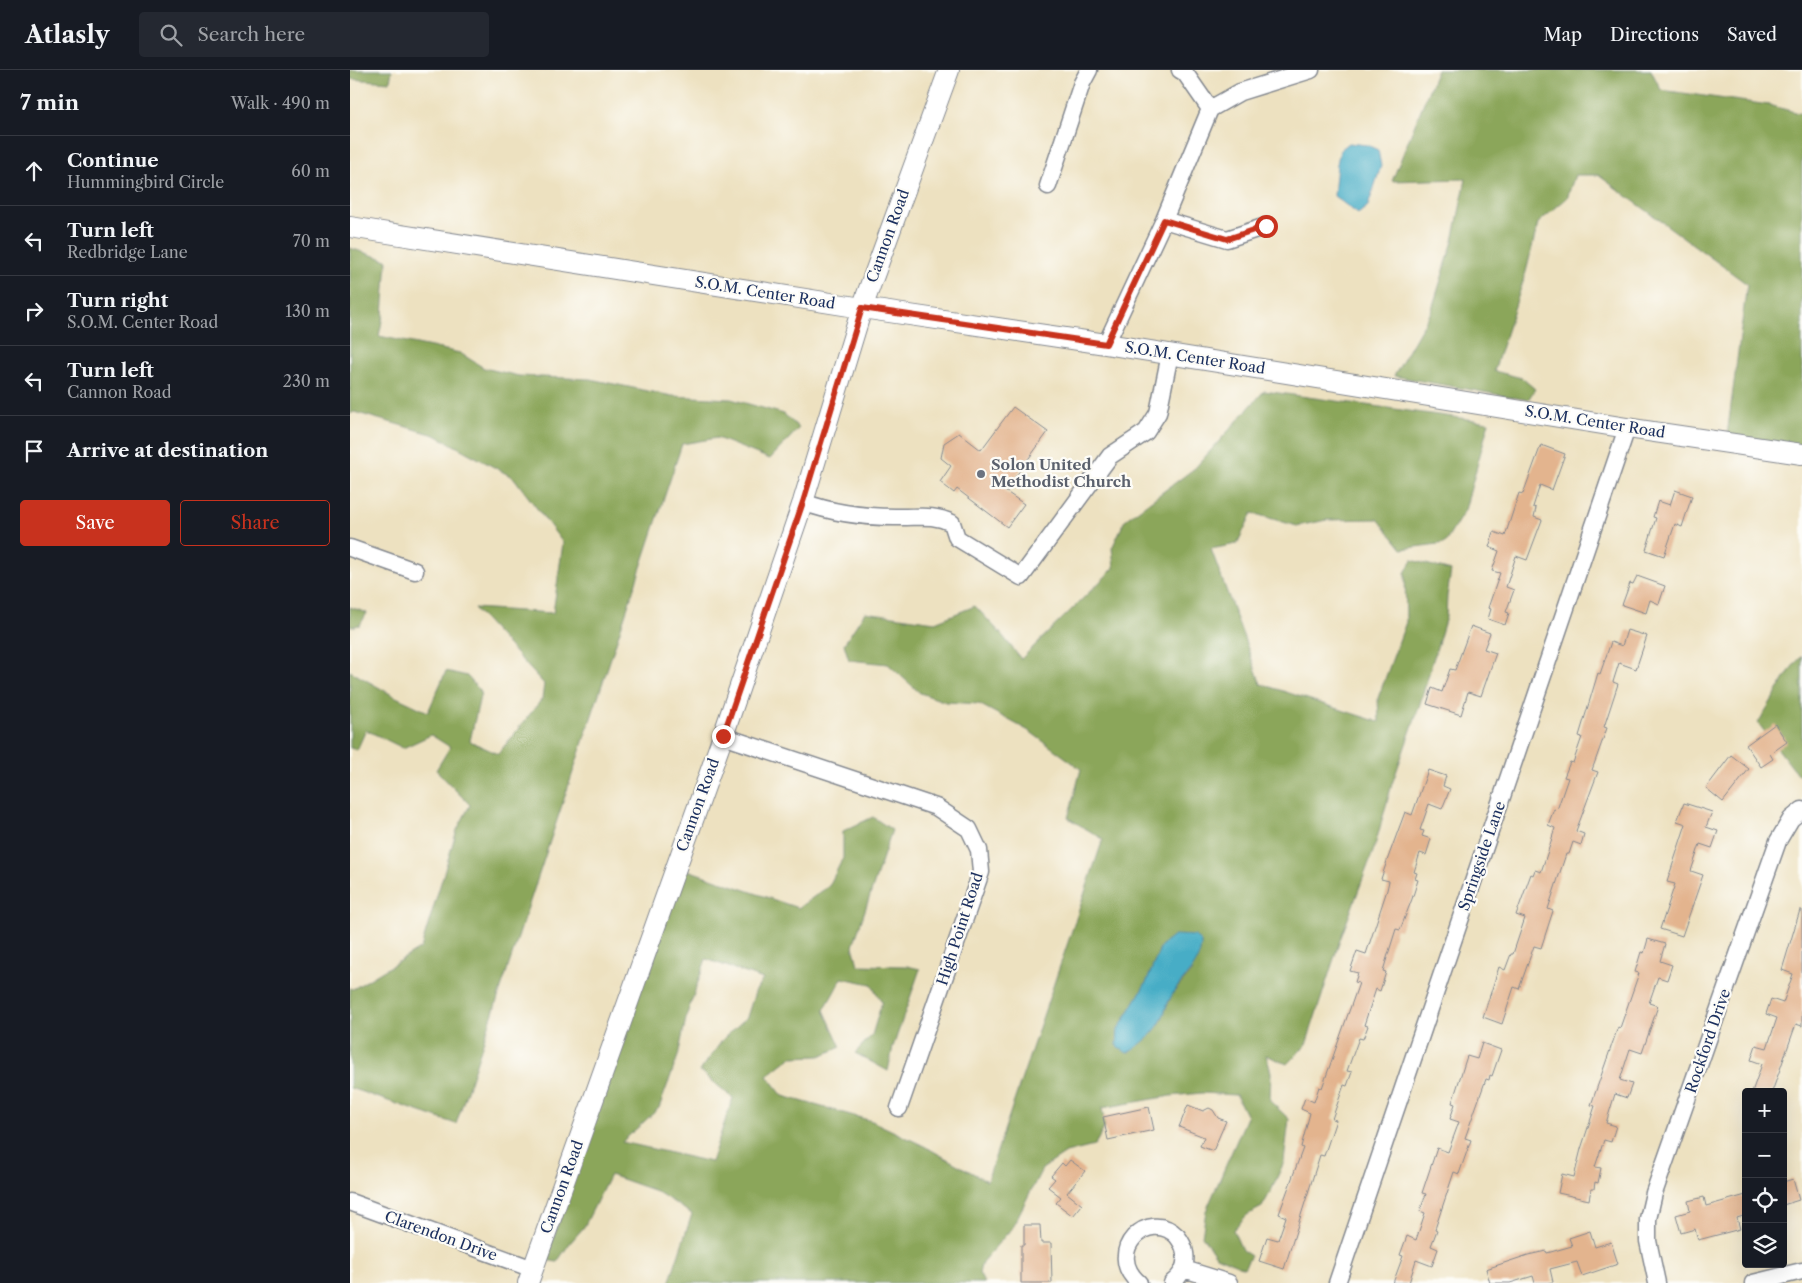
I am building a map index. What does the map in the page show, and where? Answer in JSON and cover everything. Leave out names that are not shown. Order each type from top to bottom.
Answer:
[{"type":"main road","name":"Cannon Road","points":[[530,1276],[723,736],[803,502],[862,308],[949,70]]},
{"type":"main road","name":"S.O.M. Center Road","points":[[350,227],[1802,454]]},
{"type":"street","points":[[1048,186],[1082,83],[1089,70]]},
{"type":"street","points":[[1180,70],[1186,73],[1210,109]]},
{"type":"street","points":[[1106,344],[1164,220],[1210,109],[1240,92],[1311,70]]},
{"type":"street","points":[[1164,220],[1227,239],[1266,226]]},
{"type":"street","points":[[803,502],[824,510],[861,516],[940,517],[952,523],[957,538],[1021,577],[1110,456],[1146,432],[1158,413],[1170,354]]},
{"type":"street","name":"Springside Lane","points":[[1337,1283],[1627,428]]},
{"type":"street","points":[[350,548],[416,571]]},
{"type":"street","name":"High Point Road","points":[[723,736],[936,808],[969,829],[979,850],[981,872],[899,1108]]},
{"type":"street","name":"Rockford Drive","points":[[1657,1283],[1648,1240],[1648,1219],[1654,1193],[1778,841],[1791,819],[1802,810]]},
{"type":"street","name":"Clarendon Drive","points":[[350,1202],[530,1276]]},
{"type":"street","points":[[1139,1283],[1132,1277],[1127,1268],[1125,1258],[1127,1248],[1131,1239],[1138,1232],[1147,1228],[1157,1227],[1175,1234],[1185,1250],[1186,1260],[1184,1269],[1172,1283]]},
{"type":"street","points":[[1184,1269],[1229,1283]]},
{"type":"street","points":[[1753,1283],[1802,1271]]},
{"type":"green space","points":[[350,70],[392,70],[390,82],[350,79]]},
{"type":"green space","points":[[1437,70],[1651,70],[1661,90],[1769,105],[1802,114],[1802,454],[1726,443],[1747,284],[1598,175],[1575,175],[1567,198],[1538,223],[1526,272],[1494,371],[1522,378],[1535,389],[1528,400],[1394,376],[1431,312],[1453,241],[1466,179],[1392,181]]},
{"type":"green space","points":[[350,248],[387,260],[383,316],[379,336],[460,353],[484,368],[519,376],[590,379],[672,396],[731,399],[784,414],[799,428],[770,459],[717,438],[682,444],[456,1124],[350,1088],[350,988],[353,989],[421,948],[457,830],[470,805],[436,770],[450,747],[431,735],[403,748],[366,730],[357,750],[350,748],[350,671],[394,696],[428,712],[446,671],[467,676],[481,692],[470,741],[498,754],[542,699],[544,684],[474,608],[553,613],[563,543],[514,478],[435,435],[354,412],[350,414]]},
{"type":"green space","points":[[1264,391],[1489,422],[1465,510],[1445,543],[1402,549],[1378,519],[1327,520],[1297,526],[1252,513],[1237,544],[1211,549],[1261,684],[1379,722],[1378,698],[1406,622],[1405,573],[1412,560],[1451,571],[1446,617],[1419,707],[1392,784],[1374,849],[1340,940],[1306,1045],[1287,1064],[1266,1055],[1271,1072],[1270,1101],[1289,1119],[1284,1162],[1271,1191],[1262,1207],[1247,1215],[1233,1230],[1242,1250],[1251,1256],[1244,1268],[1216,1256],[1202,1236],[1206,1211],[1247,1117],[1236,1095],[1202,1093],[1170,1096],[1102,1108],[1105,1127],[1094,1146],[1066,1153],[1042,1169],[1012,1228],[982,1262],[979,1273],[984,1283],[669,1283],[692,1214],[656,1191],[610,1175],[584,1227],[557,1262],[546,1260],[676,866],[798,908],[829,886],[843,858],[843,831],[873,817],[892,830],[853,946],[858,965],[907,966],[920,969],[893,1047],[888,1071],[855,1053],[872,1035],[882,1002],[871,984],[842,978],[824,1010],[841,1047],[820,1056],[791,1057],[767,1076],[783,1096],[872,1121],[924,1146],[987,1181],[1103,839],[1068,818],[1081,769],[1029,731],[979,704],[946,702],[920,693],[888,664],[849,660],[844,644],[865,612],[935,622],[975,606],[1021,659],[1114,568],[1112,548],[1125,520],[1195,468]],"holes":[[[1161,946],[1192,971],[1172,994],[1160,1023],[1118,1030],[1147,981]],[[706,959],[763,979],[755,992],[747,1017],[724,1038],[700,1071],[733,1098],[711,1162],[622,1142],[659,1108],[678,1056],[687,1014]]]},
{"type":"green space","points":[[350,607],[367,613],[360,625],[350,627]]},
{"type":"green space","points":[[1802,656],[1802,773],[1798,775],[1758,723],[1792,667]]},
{"type":"water","points":[[1349,143],[1367,145],[1378,150],[1381,166],[1368,206],[1358,214],[1334,196],[1340,150]]},
{"type":"water","points":[[1175,935],[1195,936],[1201,942],[1198,958],[1191,971],[1176,988],[1158,1026],[1137,1047],[1127,1053],[1117,1046],[1118,1030],[1147,981],[1161,946]]},
{"type":"building","name":"Solon United Methodist Church","points":[[1013,407],[1048,432],[1005,491],[1024,504],[1007,527],[957,489],[954,493],[940,482],[951,466],[941,458],[944,443],[959,433],[981,450]]},
{"type":"building","points":[[1541,445],[1565,454],[1552,490],[1540,485],[1533,507],[1536,508],[1534,517],[1542,520],[1527,560],[1516,556],[1506,587],[1514,590],[1506,612],[1509,613],[1505,625],[1488,619],[1491,609],[1488,608],[1500,573],[1492,571],[1499,551],[1489,547],[1494,532],[1505,536],[1519,493],[1523,494]]},
{"type":"building","points":[[1675,490],[1692,496],[1682,527],[1675,524],[1664,556],[1646,550],[1656,518],[1653,517],[1658,501],[1670,505]]},
{"type":"building","points":[[1637,576],[1665,586],[1659,604],[1650,600],[1646,613],[1622,605],[1630,583],[1633,584]]},
{"type":"building","points":[[1471,626],[1490,633],[1484,649],[1496,653],[1481,696],[1468,692],[1461,715],[1427,704],[1432,688],[1442,692],[1450,669],[1455,670]]},
{"type":"building","points":[[1627,630],[1647,636],[1636,669],[1619,663],[1613,682],[1618,684],[1604,727],[1607,728],[1592,770],[1598,772],[1576,831],[1584,834],[1581,845],[1573,842],[1569,854],[1566,854],[1548,909],[1553,911],[1541,948],[1534,946],[1519,989],[1514,987],[1502,1024],[1483,1017],[1499,967],[1505,970],[1511,954],[1513,954],[1525,918],[1516,915],[1531,874],[1533,875],[1535,870],[1541,872],[1555,828],[1548,825],[1554,809],[1557,810],[1568,778],[1564,777],[1570,762],[1573,763],[1582,737],[1579,736],[1598,673],[1600,674],[1611,642],[1622,646]]},
{"type":"building","points":[[1775,724],[1787,742],[1770,754],[1773,759],[1761,767],[1746,745]]},
{"type":"building","points":[[1731,755],[1749,769],[1723,802],[1706,788]]},
{"type":"building","points":[[1428,770],[1446,776],[1443,786],[1450,789],[1442,809],[1429,804],[1420,830],[1424,831],[1422,836],[1431,839],[1426,855],[1420,853],[1414,872],[1417,873],[1415,879],[1418,880],[1412,899],[1400,930],[1396,929],[1383,971],[1386,972],[1380,991],[1376,989],[1364,1025],[1368,1026],[1363,1039],[1359,1038],[1347,1071],[1352,1072],[1347,1086],[1344,1085],[1332,1119],[1336,1120],[1324,1156],[1320,1155],[1284,1269],[1259,1261],[1267,1237],[1278,1240],[1286,1217],[1279,1214],[1303,1148],[1301,1147],[1310,1113],[1301,1109],[1305,1098],[1314,1102],[1319,1087],[1322,1088],[1359,983],[1355,982],[1358,973],[1350,971],[1357,951],[1366,954],[1387,890],[1389,881],[1381,879],[1388,858],[1405,812],[1412,815]]},
{"type":"building","points":[[1684,803],[1712,812],[1706,827],[1718,831],[1712,848],[1700,844],[1691,871],[1703,875],[1682,936],[1660,929],[1675,884],[1667,882],[1686,824],[1677,821]]},
{"type":"building","points":[[1800,910],[1802,910],[1802,1026],[1796,1024],[1773,1088],[1753,1088],[1762,1064],[1751,1060],[1756,1045],[1767,1048],[1777,1018],[1766,1014],[1771,999],[1783,1003],[1793,974],[1782,970]]},
{"type":"building","points":[[1648,939],[1665,944],[1660,961],[1672,965],[1667,980],[1658,977],[1649,1003],[1658,1006],[1642,1053],[1630,1049],[1620,1080],[1632,1084],[1627,1098],[1615,1094],[1606,1123],[1616,1126],[1611,1142],[1604,1140],[1595,1167],[1601,1168],[1598,1183],[1595,1182],[1594,1189],[1591,1189],[1589,1200],[1558,1193],[1562,1174],[1574,1177],[1595,1106],[1591,1105],[1639,973],[1635,972],[1641,952],[1644,953]]},
{"type":"building","points":[[1482,1043],[1501,1050],[1492,1076],[1490,1075],[1489,1080],[1486,1079],[1465,1138],[1471,1140],[1459,1174],[1454,1172],[1435,1229],[1437,1230],[1431,1246],[1438,1249],[1432,1266],[1416,1260],[1409,1283],[1393,1283],[1403,1256],[1400,1255],[1407,1236],[1416,1240],[1425,1213],[1420,1211],[1426,1194],[1422,1193],[1437,1148],[1448,1152],[1459,1122],[1450,1119],[1455,1104],[1452,1103],[1467,1056],[1477,1059]]},
{"type":"building","points":[[1188,1105],[1203,1111],[1209,1108],[1213,1110],[1218,1118],[1226,1121],[1213,1151],[1200,1146],[1204,1137],[1179,1127]]},
{"type":"building","points":[[1149,1107],[1154,1130],[1108,1140],[1103,1117]]},
{"type":"building","points":[[1070,1160],[1085,1171],[1067,1193],[1082,1205],[1073,1216],[1056,1203],[1061,1197],[1048,1187],[1055,1179],[1051,1176],[1062,1163],[1065,1166]]},
{"type":"building","points":[[1793,1179],[1799,1200],[1787,1204],[1787,1181]]},
{"type":"building","points":[[1742,1196],[1742,1216],[1737,1218],[1740,1229],[1698,1240],[1695,1229],[1681,1233],[1676,1215],[1690,1211],[1688,1201],[1704,1197],[1706,1206]]},
{"type":"building","points":[[1024,1225],[1040,1225],[1041,1243],[1051,1243],[1052,1283],[1021,1283],[1021,1245],[1024,1245]]},
{"type":"building","points":[[1590,1231],[1595,1247],[1611,1242],[1618,1264],[1582,1276],[1577,1262],[1550,1269],[1553,1282],[1548,1283],[1535,1283],[1533,1276],[1510,1283],[1490,1283],[1486,1269],[1528,1255],[1546,1251],[1547,1253],[1572,1246],[1569,1238]]},
{"type":"place","name":"Solon United Methodist Church","points":[[981,474]]},
{"type":"route","points":[[723,736],[803,502],[862,308],[1106,344],[1164,220],[1227,239],[1266,226]]}]
